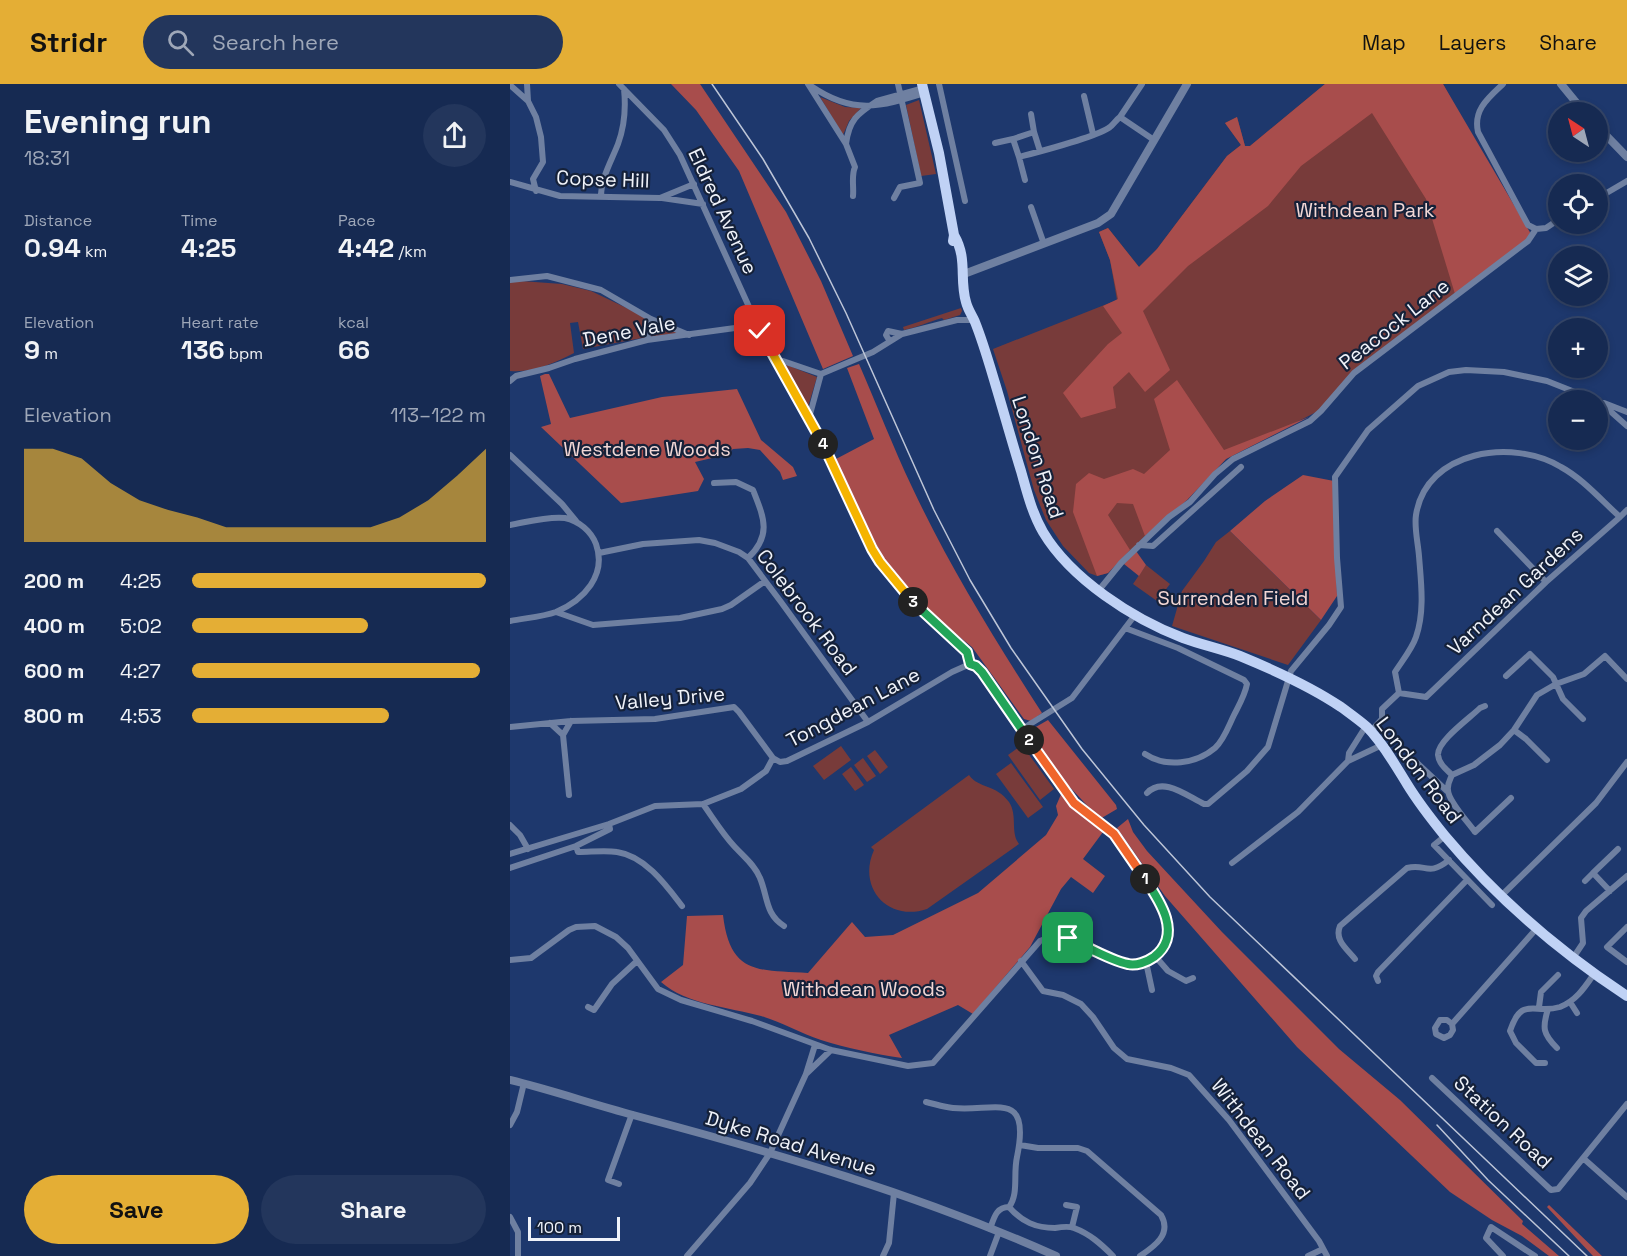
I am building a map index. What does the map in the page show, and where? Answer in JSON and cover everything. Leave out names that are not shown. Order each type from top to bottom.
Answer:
[{"type":"highway","name":"London Road","points":[[924,89],[954,235],[964,263],[964,274],[976,312],[975,320]]},
{"type":"highway","name":"London Road","points":[[964,274],[961,282],[968,309],[975,320],[1035,515],[1044,533],[1070,566],[1135,615],[1183,638],[1238,655],[1340,706],[1368,729],[1382,745],[1413,794],[1445,836],[1502,896],[1573,958],[1627,996]]},
{"type":"street","points":[[513,87],[526,84],[528,101],[536,117],[543,154],[543,162],[533,179],[519,186]]},
{"type":"street","points":[[853,196],[852,174],[855,166],[846,144],[808,84],[828,98],[845,104],[882,106],[924,89]]},
{"type":"street","points":[[894,198],[900,187],[920,183],[898,84]]},
{"type":"street","points":[[939,84],[965,201]]},
{"type":"street","points":[[1019,157],[1108,129],[1120,117],[1142,84]]},
{"type":"street","points":[[1503,84],[1479,110],[1476,122],[1478,132],[1528,225],[1536,229]]},
{"type":"street","points":[[1561,84],[1576,102]]},
{"type":"street","points":[[964,274],[1098,223],[1111,214],[1189,85]]},
{"type":"street","points":[[601,197],[602,181],[619,141],[626,110],[622,86]]},
{"type":"street","name":"Eldred Avenue","points":[[622,86],[664,130],[680,155],[757,325],[831,460],[855,516],[880,562],[913,602],[967,652],[970,664]]},
{"type":"street","points":[[513,87],[528,101]]},
{"type":"street","points":[[1084,96],[1093,134]]},
{"type":"street","points":[[626,110],[636,102]]},
{"type":"street","points":[[846,144],[853,120],[870,105]]},
{"type":"street","points":[[1031,114],[1040,151]]},
{"type":"street","points":[[1120,117],[1154,140]]},
{"type":"street","points":[[935,134],[950,132]]},
{"type":"street","points":[[995,143],[1034,132]]},
{"type":"street","points":[[1608,137],[1627,157]]},
{"type":"street","points":[[1013,139],[1025,180]]},
{"type":"street","points":[[533,179],[536,191]]},
{"type":"street","name":"Copse Hill","points":[[510,182],[560,196],[660,198],[703,204]]},
{"type":"street","points":[[1608,192],[1627,182]]},
{"type":"street","name":"Copse Hill","points":[[660,198],[694,184]]},
{"type":"street","points":[[1030,207],[1044,243]]},
{"type":"street","name":"Peacock Lane","points":[[1099,590],[1121,562],[1169,517],[1190,501],[1215,474],[1233,459],[1310,421],[1322,411],[1354,373],[1528,241],[1536,229],[1548,227]]},
{"type":"street","points":[[510,280],[546,276],[601,290],[651,319],[690,335]]},
{"type":"street","points":[[957,320],[965,315],[968,309]]},
{"type":"street","points":[[647,340],[651,319]]},
{"type":"street","points":[[776,361],[783,361],[821,374],[873,352],[902,334],[957,320],[975,320]]},
{"type":"street","name":"Dene Vale","points":[[510,381],[513,375],[647,340],[757,325]]},
{"type":"street","points":[[1147,793],[1155,786],[1165,786],[1204,804],[1211,802],[1247,771],[1268,747],[1288,678],[1341,607],[1335,477],[1368,430],[1418,386],[1449,372],[1504,372],[1546,381],[1568,390]]},
{"type":"street","points":[[809,418],[821,374]]},
{"type":"street","points":[[1608,405],[1627,412]]},
{"type":"street","points":[[1608,410],[1627,426]]},
{"type":"street","points":[[1348,761],[1349,753],[1368,729],[1382,719],[1382,709],[1399,693],[1395,672],[1416,638],[1422,600],[1416,516],[1423,495],[1436,476],[1460,460],[1486,452],[1536,456],[1560,466],[1620,517]]},
{"type":"street","points":[[510,454],[562,504],[576,522],[585,528],[594,539],[600,562],[593,584],[584,594],[556,612],[510,621]]},
{"type":"street","name":"Peacock Lane","points":[[1139,545],[1154,546],[1241,467]]},
{"type":"street","points":[[714,483],[736,482],[753,490],[763,519],[764,531],[761,543],[748,558]]},
{"type":"street","points":[[557,518],[562,504]]},
{"type":"street","name":"Varndean Gardens","points":[[1399,693],[1426,697],[1546,582],[1627,510]]},
{"type":"street","points":[[510,525],[557,518],[576,522]]},
{"type":"street","points":[[1497,531],[1546,582]]},
{"type":"street","name":"Colebrook Road","points":[[599,553],[643,544],[699,540],[730,548],[748,558],[868,722]]},
{"type":"street","points":[[556,612],[593,625],[680,618],[722,609],[765,581]]},
{"type":"street","points":[[1021,728],[1072,698],[1135,615]]},
{"type":"street","points":[[1125,628],[1204,659],[1244,680],[1247,684],[1238,708],[1216,747],[1194,760],[1172,763],[1153,759],[1145,753]]},
{"type":"street","points":[[1506,676],[1530,654],[1553,677],[1563,699],[1583,719]]},
{"type":"street","points":[[1447,791],[1452,775],[1486,758],[1514,730],[1537,695],[1556,684],[1584,674],[1605,656],[1627,680]]},
{"type":"street","points":[[510,960],[531,958],[569,930],[583,925],[595,926],[616,937],[658,989],[681,1000],[752,1021],[831,1050],[908,1066],[933,1063],[1040,941],[1054,936],[1068,938],[1125,964],[1146,962],[1155,956],[1168,936],[1165,911],[1114,834],[1074,803],[982,672],[970,664]]},
{"type":"street","name":"Tongdean Lane","points":[[510,854],[609,824],[655,806],[703,804],[741,789],[766,771],[773,758],[780,762],[787,761],[868,722],[957,669],[970,664]]},
{"type":"street","points":[[1452,775],[1440,761],[1438,755],[1440,745],[1485,706]]},
{"type":"street","name":"Valley Drive","points":[[510,727],[571,721],[655,719],[734,707],[773,758]]},
{"type":"street","points":[[569,795],[563,735],[571,721]]},
{"type":"street","points":[[550,723],[563,735]]},
{"type":"street","points":[[1514,730],[1546,760]]},
{"type":"street","points":[[1232,863],[1298,813],[1348,761],[1382,745]]},
{"type":"street","points":[[1415,761],[1447,791],[1450,799],[1475,832],[1511,798]]},
{"type":"street","points":[[1502,896],[1596,803],[1627,762]]},
{"type":"street","points":[[703,804],[733,845],[754,868],[760,879],[768,909],[776,921],[784,926]]},
{"type":"street","points":[[510,868],[576,846],[610,830],[609,824]]},
{"type":"street","points":[[510,825],[520,835],[528,849]]},
{"type":"street","points":[[1445,836],[1434,845],[1492,905]]},
{"type":"street","points":[[576,846],[578,852],[618,852],[641,862],[658,876],[682,906]]},
{"type":"street","points":[[1585,881],[1618,849]]},
{"type":"street","points":[[1355,959],[1339,939],[1340,926],[1407,868],[1432,870],[1449,860]]},
{"type":"street","points":[[1593,873],[1610,891]]},
{"type":"street","points":[[1573,958],[1583,943],[1581,918],[1627,876]]},
{"type":"street","points":[[1378,981],[1376,976],[1378,972],[1467,880]]},
{"type":"street","points":[[1627,927],[1607,947],[1627,962]]},
{"type":"street","points":[[1452,1024],[1537,928]]},
{"type":"street","points":[[1155,956],[1168,971],[1186,981],[1193,978]]},
{"type":"street","points":[[602,1013],[591,1009],[636,961]]},
{"type":"street","name":"Withdean Road","points":[[1021,961],[1043,991],[1063,995],[1081,1004],[1093,1017],[1114,1048],[1127,1059],[1171,1068],[1189,1075],[1229,1120],[1327,1256]]},
{"type":"street","points":[[1146,962],[1152,990]]},
{"type":"street","points":[[1545,1064],[1536,1063],[1516,1043],[1510,1031],[1515,1017],[1523,1009],[1539,1007],[1548,1010],[1570,1002],[1581,992],[1594,974]]},
{"type":"street","points":[[1539,1007],[1541,992],[1558,975]]},
{"type":"street","points":[[1570,1002],[1577,1013]]},
{"type":"street","points":[[1548,1010],[1543,1024],[1544,1031],[1557,1048]]},
{"type":"street","points":[[687,1256],[750,1183],[770,1153],[806,1074],[815,1045]]},
{"type":"street","points":[[806,1074],[831,1050]]},
{"type":"street","name":"Station Road","points":[[1432,1078],[1551,1190],[1558,1189],[1583,1158]]},
{"type":"street","name":"Dyke Road Avenue","points":[[510,1080],[770,1153],[894,1193],[1056,1256]]},
{"type":"street","points":[[510,1125],[517,1112],[524,1083]]},
{"type":"street","points":[[926,1102],[953,1108],[997,1106],[1010,1110],[1018,1120],[1021,1132],[1015,1170],[1015,1200],[1010,1207],[998,1211],[990,1229]]},
{"type":"street","points":[[1627,1104],[1583,1158],[1627,1197]]},
{"type":"street","points":[[619,1184],[608,1180],[632,1114]]},
{"type":"street","points":[[1020,1146],[1045,1149],[1078,1148],[1088,1151],[1153,1208],[1164,1221],[1164,1234],[1154,1247],[1140,1256]]},
{"type":"street","points":[[883,1256],[889,1243],[894,1193]]},
{"type":"street","points":[[1066,1205],[1077,1207],[1072,1227]]},
{"type":"street","points":[[1010,1207],[1016,1215],[1035,1226],[1042,1228],[1072,1227],[1094,1237],[1113,1256]]},
{"type":"street","points":[[510,1217],[518,1232],[519,1256]]},
{"type":"street","points":[[1503,1256],[1486,1238],[1491,1227],[1535,1256]]},
{"type":"street","points":[[990,1256],[999,1232]]},
{"type":"street","points":[[1308,1256],[1323,1249]]},
{"type":"green space","points":[[671,84],[700,84],[786,212],[821,281],[853,356],[823,369],[739,171],[696,110]]},
{"type":"green space","name":"Withdean Park","points":[[1325,84],[1443,84],[1528,239],[1360,365],[1320,410],[1226,459],[1187,500],[1145,536],[1108,573],[1097,576],[1089,573],[1063,546],[1046,520],[1034,490],[993,349],[1117,300],[1110,260],[1099,232],[1108,228],[1139,267],[1157,249],[1227,156],[1241,145],[1225,123],[1237,117],[1245,146],[1250,146]]},
{"type":"green space","points":[[1325,84],[1443,84],[1531,234],[1528,239],[1455,294],[1426,199],[1372,113],[1301,166],[1268,206],[1188,266],[1143,311],[1170,370],[1145,392],[1129,372],[1113,387],[1116,408],[1081,418],[1063,393],[1108,344],[1122,333],[1103,306],[1118,299],[1110,260],[1099,232],[1108,228],[1139,267],[1157,249],[1227,156],[1241,145],[1225,123],[1237,117],[1245,146],[1250,146]]},
{"type":"green space","points":[[820,97],[845,107],[861,108],[849,121],[843,135]]},
{"type":"green space","points":[[919,100],[936,174],[921,176],[906,105]]},
{"type":"green space","points":[[510,282],[562,284],[591,291],[679,333],[583,349],[578,322],[570,323],[574,353],[536,369],[510,371]]},
{"type":"green space","points":[[961,308],[960,315],[904,330],[903,327]]},
{"type":"green space","points":[[859,364],[905,472],[941,545],[990,630],[1042,713],[1031,721],[1024,719],[972,647],[936,618],[892,572],[861,518],[836,459],[874,439],[847,368]]},
{"type":"green space","points":[[787,365],[817,377],[808,407],[805,406],[784,369],[783,366]]},
{"type":"green space","name":"Westdene Woods","points":[[549,374],[570,418],[662,397],[737,389],[761,440],[793,467],[797,476],[783,480],[780,472],[760,450],[733,449],[725,455],[695,462],[704,479],[698,491],[621,503],[541,427],[551,424],[540,376]]},
{"type":"green space","points":[[1177,380],[1224,450],[1309,417],[1226,459],[1187,500],[1145,536],[1133,504],[1117,503],[1108,515],[1130,550],[1108,573],[1097,576],[1073,512],[1076,484],[1089,473],[1104,479],[1133,469],[1144,474],[1170,450],[1154,399]]},
{"type":"green space","points":[[1303,475],[1334,481],[1337,596],[1321,620],[1230,531],[1265,501]]},
{"type":"green space","name":"Surrenden Field","points":[[1230,531],[1321,620],[1288,665],[1172,626],[1182,591],[1216,542]]},
{"type":"green space","points":[[1136,551],[1146,565],[1139,576],[1124,564]]},
{"type":"green space","points":[[1146,565],[1170,584],[1157,601],[1133,584]]},
{"type":"green space","points":[[1048,720],[1117,809],[1100,819],[1064,781],[1027,732]]},
{"type":"green space","points":[[1022,745],[1054,789],[1040,800],[1008,755]]},
{"type":"green space","points":[[841,746],[851,760],[824,780],[813,766]]},
{"type":"green space","points":[[875,750],[888,767],[880,774],[867,756]]},
{"type":"green space","points":[[863,758],[876,776],[867,782],[854,765]]},
{"type":"green space","points":[[1011,763],[1043,807],[1028,818],[996,774]]},
{"type":"green space","points":[[851,767],[864,785],[855,791],[842,774]]},
{"type":"green space","points":[[969,775],[978,783],[999,792],[1009,802],[1019,844],[927,909],[913,912],[900,911],[889,906],[873,889],[870,864],[874,850],[871,847]]},
{"type":"green space","name":"Withdean Woods","points":[[1062,792],[1080,813],[1103,832],[1083,859],[1105,876],[1093,893],[1071,877],[1061,889],[1030,947],[973,1014],[958,1005],[889,1035],[902,1058],[831,1043],[761,1016],[683,996],[661,982],[683,965],[687,916],[723,915],[732,949],[740,959],[749,965],[775,971],[808,973],[852,922],[865,937],[893,935],[978,893],[1046,835],[1058,815],[1056,806]]},
{"type":"green space","points":[[1128,819],[1133,832],[1147,851],[1222,932],[1339,1049],[1400,1100],[1523,1221],[1522,1224],[1559,1256],[1549,1256],[1522,1236],[1492,1220],[1450,1192],[1297,1047],[1165,896],[1117,828]]},
{"type":"green space","points":[[1549,1205],[1602,1256],[1593,1256],[1547,1207]]},
{"type":"railway","points":[[712,84],[763,159],[809,238],[846,313],[934,510],[970,580],[1011,648],[1082,749],[1144,825],[1210,897],[1587,1256]]},
{"type":"railway","points":[[1437,1125],[1488,1180],[1569,1256]]},
{"type":"route","points":[[760,331],[831,460],[855,516],[880,562],[913,602],[967,652],[970,664],[982,672],[1074,803],[1114,834],[1149,884],[1165,911],[1168,924],[1168,936],[1159,953],[1150,960],[1138,964],[1125,964],[1068,938]]}]
